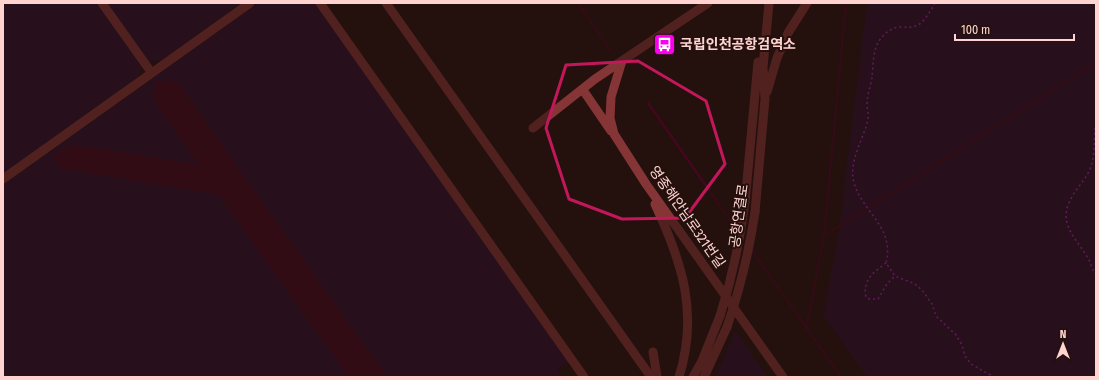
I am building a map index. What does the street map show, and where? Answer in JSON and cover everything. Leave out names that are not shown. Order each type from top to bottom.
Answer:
[{"type":"street","points":[[102,3],[151,72]]},
{"type":"street","points":[[3,179],[151,72],[250,3]]},
{"type":"street","points":[[320,3],[584,377]]},
{"type":"street","points":[[386,3],[651,377]]},
{"type":"street","points":[[533,128],[595,79],[708,3]]},
{"type":"street","name":"공항연결로","points":[[693,377],[702,361],[720,316],[730,284],[740,240],[764,3]]},
{"type":"street","points":[[765,99],[763,66],[769,3]]},
{"type":"street","points":[[765,99],[777,58],[788,32],[807,3]]},
{"type":"street","name":"영종해안남로321번길","points":[[622,61],[612,93],[610,110],[612,127],[619,142],[646,184],[783,377]]},
{"type":"street","points":[[583,90],[619,142]]},
{"type":"street","name":"공항연결로","points":[[704,377],[727,327],[745,266],[754,212],[765,99]]},
{"type":"street","points":[[646,184],[667,230],[677,257],[688,307],[684,357],[678,377]]},
{"type":"street","points":[[653,352],[657,377]]},
{"type":"path","points":[[895,276],[887,284],[878,299],[869,299],[866,297],[865,286],[869,278],[886,263],[888,253],[884,233],[854,184],[854,162],[869,118],[867,105],[868,93],[872,78],[873,62],[877,43],[889,30],[899,27],[910,28],[919,24],[935,3]]},
{"type":"path","points":[[1096,124],[1094,130],[1094,157],[1091,168],[1086,178],[1073,195],[1066,211],[1068,229],[1089,260],[1096,275]]},
{"type":"path","points":[[886,263],[895,276],[915,284],[922,290],[932,304],[936,316],[956,335],[962,345],[965,356],[972,364],[994,377]]},
{"type":"highlighted area","points":[[638,61],[706,101],[725,164],[685,218],[622,219],[569,199],[546,128],[566,65]]},
{"type":"shaded area","points":[[3,3],[99,3],[141,65],[141,70],[134,80],[3,174]]},
{"type":"shaded area","points":[[105,3],[242,3],[162,60],[156,61],[146,60]]},
{"type":"shaded area","points":[[258,3],[317,3],[570,362],[558,369],[563,377],[3,377],[3,185]]},
{"type":"shaded area","points":[[867,3],[1096,3],[1096,377],[867,377],[823,316],[838,237]]},
{"type":"shaded area","points":[[159,80],[179,83],[387,377],[349,377],[219,195],[61,168],[53,155],[71,145],[199,165],[153,100],[156,82]]},
{"type":"shaded area","points":[[735,330],[767,377],[714,377],[722,363]]},
{"type":"waterway","points":[[578,3],[610,50]]},
{"type":"waterway","points":[[806,329],[824,236],[846,3]]},
{"type":"waterway","points":[[824,236],[1096,62]]},
{"type":"waterway","points":[[648,103],[737,230]]},
{"type":"waterway","points":[[751,249],[841,377]]},
{"type":"place","name":"국립인천공항검역소","points":[[664,44]]}]
